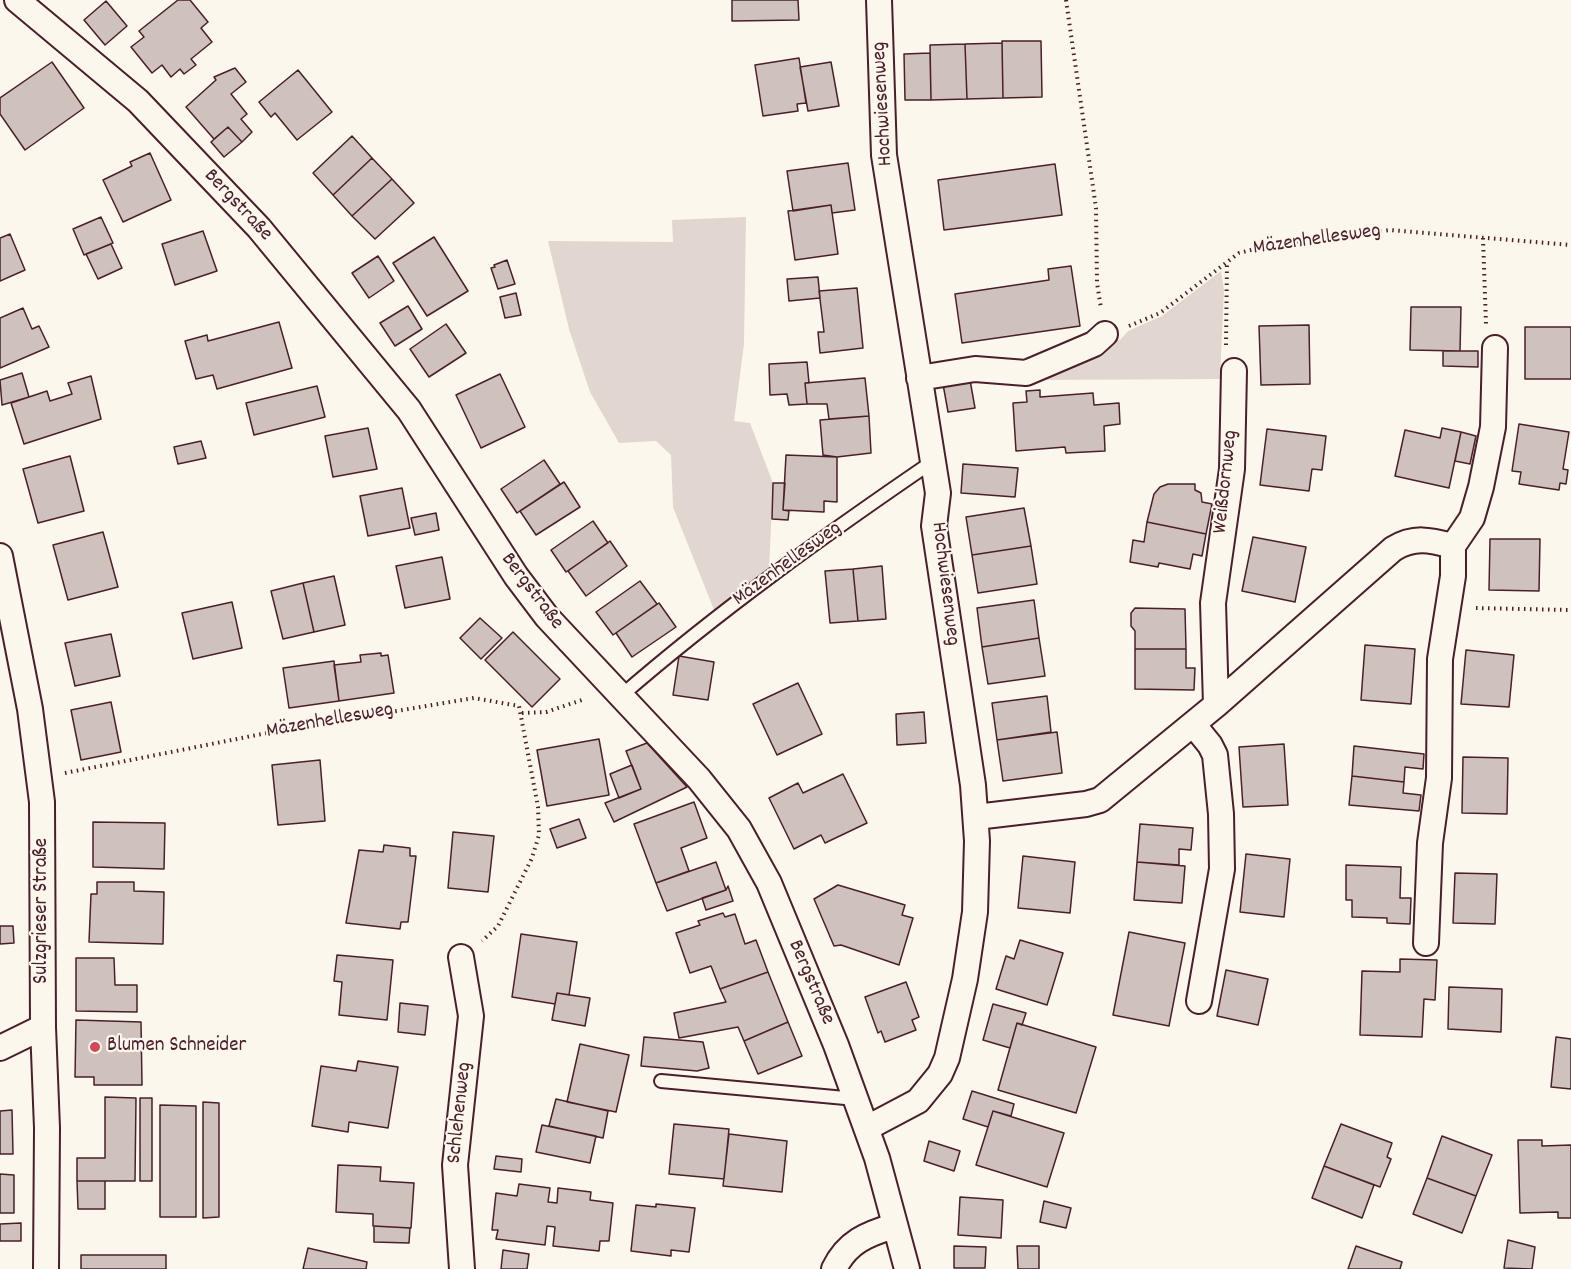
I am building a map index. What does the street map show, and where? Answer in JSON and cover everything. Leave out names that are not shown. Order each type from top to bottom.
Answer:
[{"type":"street","name":"Bergstraße","points":[[17,0],[138,101],[259,228],[409,410],[531,596],[717,800],[749,846],[777,901],[867,1128],[907,1269]]},
{"type":"street","name":"Hochwiesenweg","points":[[867,1128],[918,1101],[935,1082],[947,1058],[972,935],[976,889],[976,817],[934,526],[938,493],[885,155],[879,0]]},
{"type":"street","points":[[919,378],[975,369],[1026,373],[1095,344],[1105,334]]},
{"type":"street","points":[[1426,943],[1430,843],[1439,778],[1440,659],[1453,576],[1453,546],[1472,518],[1485,469],[1495,412],[1495,348]]},
{"type":"street","name":"Weißdornweg","points":[[1216,705],[1213,603],[1232,469],[1234,371]]},
{"type":"street","points":[[976,817],[1075,806],[1100,800],[1216,705],[1393,549],[1405,542],[1418,539],[1453,546]]},
{"type":"street","name":"Sulzgrieser Straße","points":[[0,556],[30,709],[40,777],[43,1027],[48,1128],[46,1269]]},
{"type":"street","points":[[1193,724],[1215,755],[1222,870],[1199,1001]]},
{"type":"street","name":"Schlehenweg","points":[[461,957],[471,1016],[455,1166],[462,1269]]},
{"type":"street","points":[[0,1048],[43,1027]]},
{"type":"street","points":[[834,1269],[842,1254],[856,1240],[894,1226]]},
{"type":"lane","name":"Mäzenhellesweg","points":[[617,692],[860,512],[932,462]]},
{"type":"lane","points":[[661,1081],[856,1099]]},
{"type":"path","points":[[1066,0],[1095,198],[1097,283],[1105,334]]},
{"type":"path","name":"Mäzenhellesweg","points":[[1105,334],[1155,316],[1242,252],[1267,246],[1376,231],[1571,245]]},
{"type":"path","points":[[1483,238],[1486,337],[1495,348]]},
{"type":"path","points":[[1227,262],[1226,358],[1234,371]]},
{"type":"path","points":[[1448,608],[1571,610]]},
{"type":"path","name":"Mäzenhellesweg","points":[[40,777],[267,733],[474,698],[519,706],[522,713],[546,712],[617,692]]},
{"type":"path","points":[[461,957],[498,926],[537,843],[539,818],[522,713]]},
{"type":"shaded area","points":[[746,217],[744,344],[734,421],[750,423],[773,483],[769,570],[714,610],[673,507],[671,455],[656,441],[619,443],[590,392],[569,329],[548,241],[673,242],[672,220]]},
{"type":"shaded area","points":[[1221,271],[1224,290],[1220,379],[1032,380],[1121,339],[1128,331],[1162,316]]},
{"type":"building","points":[[178,0],[190,0],[208,22],[201,28],[212,42],[191,59],[196,65],[184,74],[180,69],[171,77],[162,65],[152,73],[131,47],[144,37],[139,31]]},
{"type":"building","points":[[732,0],[798,0],[799,20],[732,21]]},
{"type":"building","points":[[106,1],[127,26],[105,45],[84,20]]},
{"type":"building","points":[[1002,41],[1041,41],[1042,97],[1003,98]]},
{"type":"building","points":[[1002,43],[1003,98],[967,99],[965,44]]},
{"type":"building","points":[[965,44],[967,99],[931,100],[930,45]]},
{"type":"building","points":[[930,53],[931,100],[905,100],[904,54]]},
{"type":"building","points":[[799,58],[806,103],[797,104],[798,111],[763,116],[755,65]]},
{"type":"building","points":[[52,62],[84,108],[25,150],[0,114],[0,98]]},
{"type":"building","points":[[831,62],[839,106],[808,111],[800,67]]},
{"type":"building","points":[[235,68],[246,82],[231,94],[247,114],[241,119],[252,132],[242,142],[228,127],[214,139],[186,107],[216,80],[214,77]]},
{"type":"building","points":[[298,70],[332,112],[297,140],[275,113],[271,117],[259,102]]},
{"type":"building","points":[[228,127],[242,142],[224,157],[211,142]]},
{"type":"building","points":[[352,136],[372,158],[333,195],[313,173]]},
{"type":"building","points":[[150,153],[171,200],[123,222],[103,180],[132,166],[130,162]]},
{"type":"building","points":[[372,158],[392,179],[352,216],[333,195]]},
{"type":"building","points":[[848,163],[855,210],[832,213],[831,205],[793,211],[787,171]]},
{"type":"building","points":[[1055,164],[1062,215],[944,230],[938,180]]},
{"type":"building","points":[[392,179],[414,203],[375,239],[352,216]]},
{"type":"building","points":[[831,205],[838,254],[795,260],[788,211]]},
{"type":"building","points":[[101,217],[113,243],[84,255],[73,229]]},
{"type":"building","points":[[203,231],[217,271],[175,285],[162,244]]},
{"type":"building","points":[[10,234],[25,270],[0,281],[0,238]]},
{"type":"building","points":[[434,237],[468,291],[427,316],[393,263]]},
{"type":"building","points":[[111,244],[122,268],[98,279],[86,254]]},
{"type":"building","points":[[378,256],[394,281],[369,298],[352,273]]},
{"type":"building","points":[[507,260],[515,284],[498,289],[491,268]]},
{"type":"building","points":[[1071,266],[1080,326],[962,343],[955,294],[1049,280],[1048,269]]},
{"type":"building","points":[[818,277],[820,298],[789,301],[787,279]]},
{"type":"building","points":[[857,288],[863,348],[820,353],[818,332],[824,332],[819,291]]},
{"type":"building","points":[[516,293],[521,315],[505,318],[500,297]]},
{"type":"building","points":[[408,306],[422,329],[395,346],[380,323]]},
{"type":"building","points":[[1411,307],[1461,307],[1460,351],[1410,350]]},
{"type":"building","points":[[23,308],[32,329],[39,326],[49,347],[0,368],[0,318]]},
{"type":"building","points":[[279,322],[292,368],[217,389],[213,375],[196,379],[185,341],[207,335],[208,341]]},
{"type":"building","points":[[446,324],[466,353],[429,377],[410,349]]},
{"type":"building","points":[[1309,325],[1310,384],[1261,385],[1259,326]]},
{"type":"building","points":[[1525,327],[1571,327],[1571,379],[1525,379]]},
{"type":"building","points":[[1443,351],[1478,351],[1478,367],[1443,366]]},
{"type":"building","points":[[807,362],[809,383],[805,383],[807,404],[789,405],[787,394],[770,395],[769,364]]},
{"type":"building","points":[[22,373],[29,397],[2,405],[0,380]]},
{"type":"building","points":[[500,374],[525,427],[481,448],[456,395]]},
{"type":"building","points":[[91,376],[101,419],[24,444],[11,403],[47,391],[50,401],[72,394],[68,383]]},
{"type":"building","points":[[865,378],[869,416],[829,419],[827,404],[807,404],[805,383]]},
{"type":"building","points":[[970,380],[975,408],[948,412],[943,384]]},
{"type":"building","points":[[317,386],[325,417],[254,435],[246,403]]},
{"type":"building","points":[[1040,390],[1040,397],[1093,393],[1094,405],[1119,403],[1120,424],[1104,426],[1105,451],[1066,453],[1065,447],[1016,451],[1013,403],[1027,402],[1026,391]]},
{"type":"building","points":[[869,416],[871,453],[837,457],[823,455],[820,420]]},
{"type":"building","points":[[1519,424],[1569,432],[1563,469],[1568,470],[1566,484],[1560,483],[1559,490],[1519,484],[1521,472],[1512,471]]},
{"type":"building","points":[[368,428],[377,469],[333,477],[325,436]]},
{"type":"building","points":[[1442,428],[1461,432],[1449,488],[1395,476],[1405,430],[1440,438]]},
{"type":"building","points":[[1267,429],[1326,436],[1322,470],[1312,469],[1309,491],[1260,485]]},
{"type":"building","points":[[1461,432],[1476,436],[1470,464],[1455,461]]},
{"type":"building","points":[[201,441],[206,458],[178,464],[174,447]]},
{"type":"building","points":[[786,455],[837,457],[837,502],[824,501],[824,512],[783,510]]},
{"type":"building","points":[[70,456],[84,511],[38,523],[23,469]]},
{"type":"building","points":[[544,460],[560,484],[517,513],[501,489]]},
{"type":"building","points":[[963,464],[1018,468],[1015,497],[961,493]]},
{"type":"building","points":[[564,482],[580,507],[536,535],[520,511]]},
{"type":"building","points":[[773,483],[785,483],[783,510],[789,511],[788,520],[772,519]]},
{"type":"building","points":[[1168,484],[1195,484],[1195,490],[1201,493],[1202,502],[1212,504],[1206,534],[1147,522],[1154,494],[1160,487]]},
{"type":"building","points":[[402,488],[410,528],[368,536],[360,496]]},
{"type":"building","points":[[1024,508],[1031,546],[972,555],[966,517]]},
{"type":"building","points":[[436,513],[439,530],[415,535],[411,518]]},
{"type":"building","points":[[593,521],[608,543],[566,572],[551,550]]},
{"type":"building","points":[[1147,522],[1206,534],[1202,556],[1193,554],[1190,569],[1159,563],[1158,567],[1130,562],[1133,540],[1144,542]]},
{"type":"building","points":[[103,532],[118,587],[68,600],[53,545]]},
{"type":"building","points":[[1253,537],[1306,547],[1295,602],[1242,591]]},
{"type":"building","points":[[1490,539],[1540,539],[1539,591],[1489,590]]},
{"type":"building","points":[[610,541],[627,566],[586,596],[568,571]]},
{"type":"building","points":[[1031,546],[1037,584],[978,593],[972,555]]},
{"type":"building","points":[[442,557],[450,599],[405,608],[396,566]]},
{"type":"building","points":[[882,566],[886,619],[858,621],[853,569]]},
{"type":"building","points":[[853,569],[858,621],[830,623],[825,571]]},
{"type":"building","points":[[334,576],[345,625],[314,632],[303,583]]},
{"type":"building","points":[[640,581],[657,604],[613,635],[596,612]]},
{"type":"building","points":[[303,583],[314,632],[283,639],[271,591]]},
{"type":"building","points":[[1034,600],[1039,638],[982,647],[977,608]]},
{"type":"building","points":[[232,602],[242,648],[193,659],[182,613]]},
{"type":"building","points":[[659,603],[676,627],[632,657],[616,633]]},
{"type":"building","points":[[1135,608],[1185,609],[1186,649],[1135,649],[1135,631],[1131,626],[1131,613]]},
{"type":"building","points":[[480,618],[502,638],[481,659],[460,638]]},
{"type":"building","points":[[513,632],[560,679],[532,707],[485,660]]},
{"type":"building","points":[[111,634],[120,676],[75,686],[65,643]]},
{"type":"building","points":[[1039,638],[1045,676],[988,684],[982,647]]},
{"type":"building","points":[[1365,645],[1415,649],[1411,704],[1361,700]]},
{"type":"building","points":[[1135,649],[1186,649],[1186,668],[1195,668],[1194,690],[1135,689]]},
{"type":"building","points":[[1466,650],[1514,655],[1509,707],[1461,704]]},
{"type":"building","points":[[381,653],[381,656],[388,655],[394,693],[339,701],[334,665],[361,662],[360,655]]},
{"type":"building","points":[[679,656],[714,662],[708,700],[673,695]]},
{"type":"building","points":[[334,661],[339,701],[289,708],[283,668]]},
{"type":"building","points":[[798,683],[822,734],[777,755],[753,704]]},
{"type":"building","points":[[1047,696],[1051,732],[997,740],[992,703]]},
{"type":"building","points":[[111,702],[121,752],[81,760],[71,710]]},
{"type":"building","points":[[924,712],[926,743],[897,745],[896,714]]},
{"type":"building","points":[[1057,732],[1062,773],[1003,781],[997,740]]},
{"type":"building","points":[[599,739],[609,795],[547,806],[537,750]]},
{"type":"building","points":[[647,743],[687,787],[614,822],[605,803],[641,789],[626,751]]},
{"type":"building","points":[[1284,744],[1288,805],[1243,807],[1239,747]]},
{"type":"building","points":[[1354,746],[1424,754],[1423,769],[1405,767],[1404,782],[1352,776]]},
{"type":"building","points":[[1463,757],[1508,758],[1507,814],[1462,813]]},
{"type":"building","points":[[320,760],[325,821],[278,825],[272,765]]},
{"type":"building","points":[[632,765],[641,789],[619,798],[610,774]]},
{"type":"building","points":[[843,774],[867,823],[825,843],[821,835],[794,849],[769,798],[798,783],[803,793]]},
{"type":"building","points":[[1352,776],[1404,782],[1403,793],[1421,795],[1419,811],[1349,805]]},
{"type":"building","points":[[694,802],[707,838],[681,848],[689,871],[656,883],[634,824]]},
{"type":"building","points":[[579,819],[586,838],[557,848],[550,829]]},
{"type":"building","points":[[93,822],[165,823],[164,869],[93,867]]},
{"type":"building","points":[[1140,824],[1193,828],[1191,850],[1179,849],[1179,865],[1137,862]]},
{"type":"building","points":[[453,832],[494,836],[488,892],[448,888]]},
{"type":"building","points":[[384,845],[410,848],[410,856],[416,856],[408,922],[401,922],[400,929],[346,923],[359,850],[383,852]]},
{"type":"building","points":[[1246,854],[1290,859],[1284,917],[1240,912]]},
{"type":"building","points":[[1023,856],[1075,862],[1070,913],[1018,908]]},
{"type":"building","points":[[716,862],[726,890],[667,911],[656,883]]},
{"type":"building","points":[[1137,862],[1185,866],[1182,903],[1134,900]]},
{"type":"building","points":[[1346,865],[1401,867],[1400,898],[1411,898],[1410,924],[1387,923],[1387,918],[1352,917],[1352,900],[1346,900]]},
{"type":"building","points":[[1455,873],[1497,874],[1495,924],[1453,923]]},
{"type":"building","points":[[97,882],[134,882],[134,891],[164,892],[163,944],[89,942],[91,894],[97,894]]},
{"type":"building","points":[[838,885],[905,905],[902,915],[913,918],[899,965],[841,945],[834,946],[814,899]]},
{"type":"building","points":[[728,886],[733,901],[706,910],[702,898],[726,890]]},
{"type":"building","points":[[723,913],[725,917],[735,914],[745,944],[756,940],[768,972],[720,989],[711,966],[690,973],[676,933],[700,925],[698,921]]},
{"type":"building","points":[[0,926],[13,926],[14,943],[0,944]]},
{"type":"building","points":[[1129,932],[1185,943],[1169,1026],[1113,1015]]},
{"type":"building","points":[[521,934],[577,942],[569,995],[557,993],[555,1004],[512,997]]},
{"type":"building","points":[[1020,940],[1063,953],[1047,1005],[996,989],[1006,956],[1014,959]]},
{"type":"building","points":[[337,955],[393,960],[387,1020],[339,1015],[342,982],[334,981]]},
{"type":"building","points":[[76,958],[114,958],[115,985],[137,985],[137,1012],[76,1011]]},
{"type":"building","points":[[1400,959],[1437,960],[1435,1000],[1424,999],[1422,1037],[1360,1035],[1362,971],[1400,972]]},
{"type":"building","points":[[1226,970],[1268,979],[1258,1025],[1217,1016]]},
{"type":"building","points":[[768,972],[788,1022],[744,1041],[738,1027],[679,1038],[674,1013],[726,1002],[720,989]]},
{"type":"building","points":[[906,982],[919,1017],[912,1020],[916,1030],[885,1042],[881,1031],[878,1033],[865,997]]},
{"type":"building","points":[[1449,987],[1502,989],[1501,1032],[1448,1029]]},
{"type":"building","points":[[557,993],[590,998],[585,1026],[552,1020]]},
{"type":"building","points":[[400,1003],[428,1006],[425,1035],[398,1032]]},
{"type":"building","points":[[993,1004],[1026,1013],[1022,1025],[1017,1023],[1010,1048],[983,1040]]},
{"type":"building","points":[[76,1020],[141,1022],[142,1085],[94,1085],[94,1077],[75,1077]]},
{"type":"building","points":[[788,1022],[802,1056],[758,1074],[744,1041]]},
{"type":"building","points":[[1017,1023],[1096,1047],[1076,1113],[998,1090]]},
{"type":"building","points":[[644,1037],[703,1042],[709,1068],[697,1071],[641,1066]]},
{"type":"building","points":[[1556,1037],[1571,1039],[1571,1089],[1551,1087]]},
{"type":"building","points":[[580,1044],[629,1055],[616,1112],[567,1102]]},
{"type":"building","points":[[358,1061],[398,1067],[388,1128],[349,1122],[348,1132],[312,1126],[321,1066],[356,1071]]},
{"type":"building","points":[[972,1091],[1014,1104],[1011,1116],[993,1111],[988,1127],[963,1119]]},
{"type":"building","points":[[105,1097],[136,1098],[135,1181],[77,1181],[77,1158],[105,1158]]},
{"type":"building","points":[[140,1098],[152,1098],[152,1181],[140,1181]]},
{"type":"building","points":[[556,1099],[608,1111],[603,1138],[549,1126]]},
{"type":"building","points":[[203,1102],[219,1103],[219,1217],[203,1218]]},
{"type":"building","points":[[160,1105],[196,1106],[196,1217],[160,1217]]},
{"type":"building","points":[[12,1110],[13,1154],[0,1154],[0,1111]]},
{"type":"building","points":[[993,1111],[1064,1133],[1047,1187],[976,1165]]},
{"type":"building","points":[[674,1124],[729,1129],[724,1179],[669,1174]]},
{"type":"building","points":[[1341,1124],[1392,1143],[1387,1157],[1391,1159],[1380,1187],[1324,1166]]},
{"type":"building","points":[[542,1125],[596,1136],[590,1163],[536,1152]]},
{"type":"building","points":[[729,1134],[787,1141],[782,1192],[723,1186]]},
{"type":"building","points":[[1442,1136],[1492,1155],[1476,1196],[1427,1178]]},
{"type":"building","points":[[1518,1140],[1542,1140],[1542,1146],[1571,1145],[1571,1218],[1558,1218],[1558,1212],[1520,1213]]},
{"type":"building","points":[[929,1141],[960,1151],[954,1171],[924,1161]]},
{"type":"building","points":[[496,1156],[522,1159],[521,1172],[494,1169]]},
{"type":"building","points":[[338,1165],[381,1167],[380,1181],[414,1183],[411,1228],[373,1226],[373,1214],[336,1212]]},
{"type":"building","points":[[1324,1166],[1374,1185],[1362,1218],[1312,1198]]},
{"type":"building","points":[[0,1174],[14,1175],[14,1213],[0,1213]]},
{"type":"building","points":[[1427,1178],[1476,1196],[1462,1233],[1413,1214]]},
{"type":"building","points":[[77,1181],[105,1181],[105,1209],[78,1209]]},
{"type":"building","points":[[519,1184],[550,1188],[548,1202],[557,1203],[558,1188],[591,1192],[590,1200],[613,1203],[609,1241],[600,1241],[599,1251],[553,1246],[555,1227],[547,1226],[545,1245],[496,1239],[498,1230],[492,1230],[496,1193],[517,1196]]},
{"type":"building","points":[[960,1197],[1003,1200],[1001,1238],[958,1235]]},
{"type":"building","points":[[1044,1201],[1071,1208],[1066,1228],[1040,1222]]},
{"type":"building","points":[[656,1204],[695,1208],[689,1252],[671,1250],[671,1256],[631,1251],[636,1205],[656,1207]]},
{"type":"building","points":[[21,1223],[21,1241],[0,1241],[0,1224]]},
{"type":"building","points":[[374,1226],[410,1228],[409,1243],[374,1242]]},
{"type":"building","points":[[1508,1240],[1535,1247],[1532,1269],[1504,1268]]},
{"type":"building","points":[[954,1246],[986,1247],[985,1268],[954,1268]]},
{"type":"building","points":[[1017,1246],[1039,1246],[1039,1269],[1018,1269]]},
{"type":"building","points":[[1356,1246],[1402,1262],[1400,1269],[1348,1269]]},
{"type":"building","points":[[308,1248],[367,1262],[366,1269],[303,1269]]},
{"type":"building","points":[[503,1250],[529,1254],[527,1269],[501,1269]]},
{"type":"building","points":[[81,1255],[166,1255],[166,1269],[81,1269]]},
{"type":"place","name":"Blumen Schneider","points":[[95,1047]]}]
